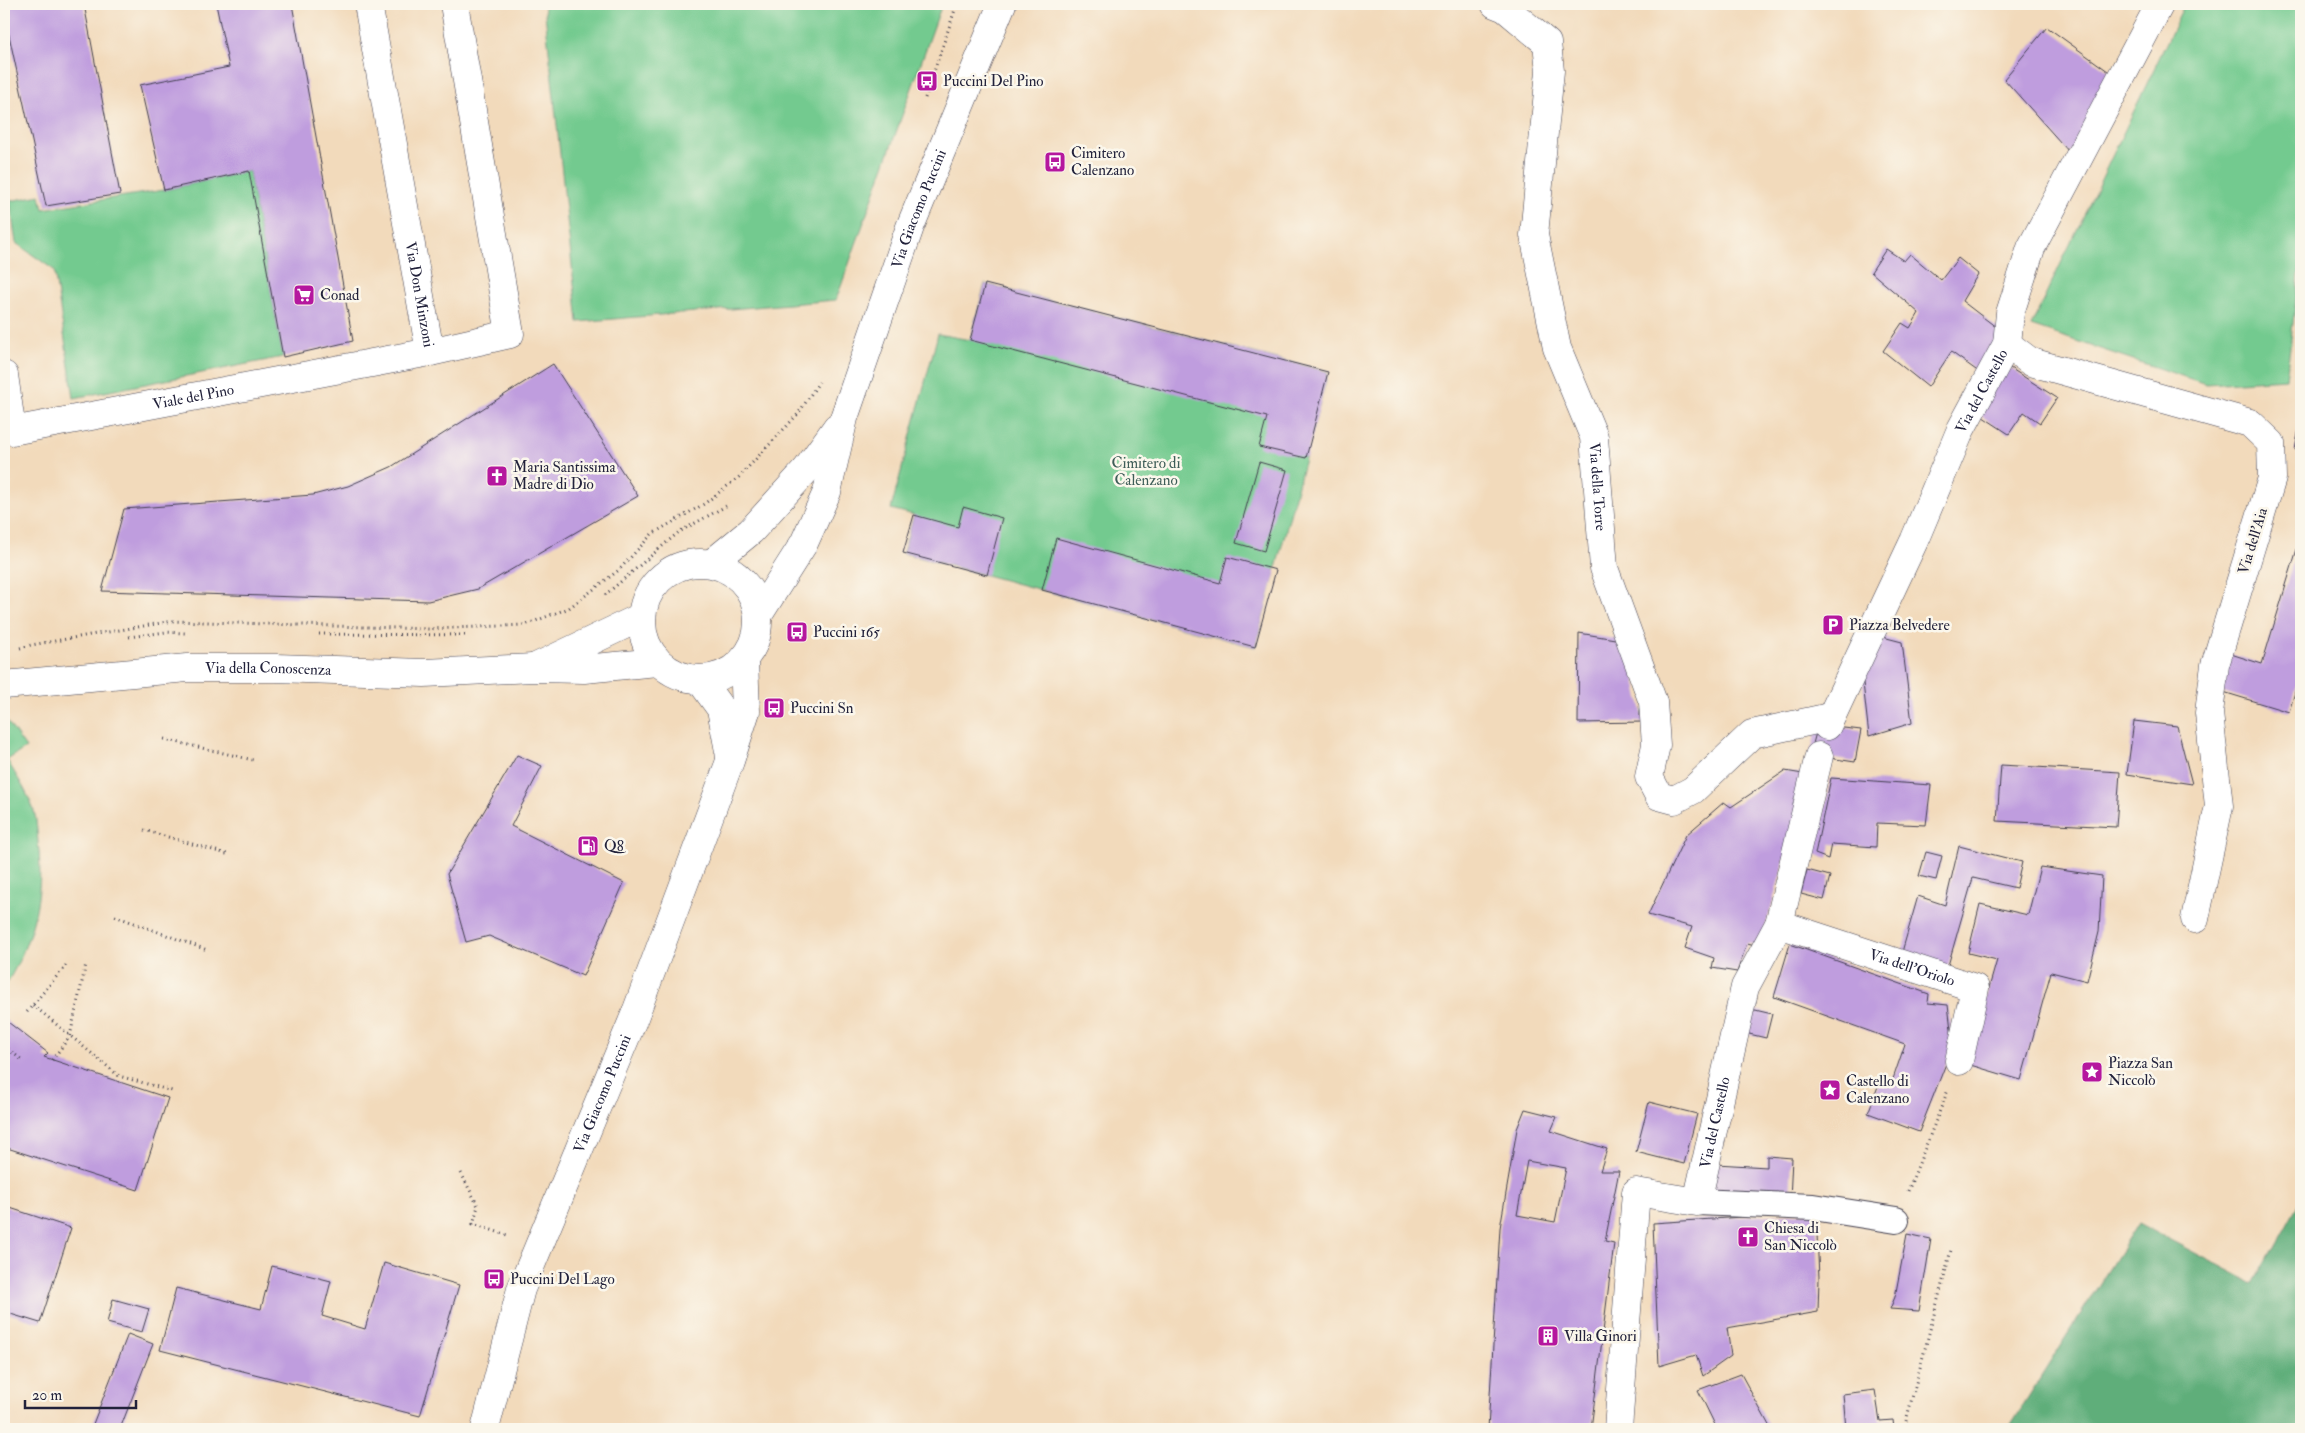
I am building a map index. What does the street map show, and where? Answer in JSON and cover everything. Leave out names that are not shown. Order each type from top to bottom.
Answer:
[{"type":"street","name":"Via Don Minzoni","points":[[368,4],[430,352],[510,334],[454,4]]},
{"type":"street","name":"Via Giacomo Puccini","points":[[759,614],[751,591],[734,573],[712,563],[687,564],[664,574],[648,593],[640,617],[644,641],[658,662],[677,676],[700,680],[724,675],[744,660],[756,638],[759,614],[804,543],[828,492],[844,418],[910,227],[1003,4]]},
{"type":"street","name":"Via della Torre","points":[[1495,4],[1505,8],[1547,43],[1550,72],[1534,234],[1557,348],[1594,437],[1604,568],[1653,702],[1656,745],[1650,777],[1659,796],[1674,800],[1693,790],[1752,734],[1828,721]]},
{"type":"street","name":"Via del Castello","points":[[1828,721],[1914,541],[1961,430],[2007,344],[2010,313],[2031,248],[2160,4]]},
{"type":"street","name":"Via dell'Aia","points":[[2007,344],[2031,362],[2250,423],[2271,442],[2272,478],[2215,665],[2209,713],[2219,806],[2195,919]]},
{"type":"street","name":"Viale del Pino","points":[[4,375],[12,431],[430,352]]},
{"type":"street","name":"Via Giacomo Puccini","points":[[712,563],[751,531],[808,469],[844,418]]},
{"type":"street","name":"Via della Conoscenza","points":[[533,668],[640,617]]},
{"type":"street","name":"Via Giacomo Puccini","points":[[485,1429],[521,1289],[635,1015],[730,761],[746,711],[744,660]]},
{"type":"street","name":"Via della Conoscenza","points":[[4,685],[187,668],[276,668],[424,673],[533,668],[584,668],[658,662]]},
{"type":"street","points":[[700,680],[721,709],[730,761]]},
{"type":"street","name":"Via del Castello","points":[[1697,1202],[1746,988],[1779,924],[1819,756]]},
{"type":"street","name":"Via dell'Oriolo","points":[[1779,924],[1974,988],[1959,1062]]},
{"type":"street","points":[[1618,1429],[1636,1192],[1697,1202],[1813,1207],[1896,1220]]},
{"type":"path","points":[[32,651],[13,652],[31,644],[174,621],[429,629],[525,625],[569,608],[619,570],[652,534],[704,504],[739,477],[798,414],[820,381]]},
{"type":"path","points":[[604,597],[679,532],[727,505]]},
{"type":"path","points":[[128,638],[166,632],[186,632]]},
{"type":"path","points":[[312,634],[470,635]]},
{"type":"path","points":[[164,739],[253,760]]},
{"type":"path","points":[[144,830],[230,854]]},
{"type":"path","points":[[115,916],[206,950]]},
{"type":"path","points":[[27,1012],[67,964]]},
{"type":"path","points":[[52,1060],[70,1036],[86,964]]},
{"type":"path","points":[[33,1005],[119,1076],[172,1091]]},
{"type":"path","points":[[4,1046],[22,1060]]},
{"type":"path","points":[[1896,1220],[1959,1062]]},
{"type":"path","points":[[461,1173],[478,1206],[473,1224],[485,1227]]},
{"type":"path","points":[[1906,1421],[1951,1250]]},
{"type":"green space","points":[[544,4],[942,4],[836,300],[578,322]]},
{"type":"green space","points":[[2185,4],[2301,4],[2301,259],[2286,379],[2206,384],[2031,326]]},
{"type":"green space","points":[[249,171],[283,357],[74,398],[54,270],[16,243],[10,201],[40,195],[43,209],[164,190]]},
{"type":"green space","name":"Cimitero di Calenzano","points":[[985,284],[1328,372],[1255,647],[903,553],[914,515],[891,509],[938,334],[970,340]]},
{"type":"green space","points":[[4,717],[26,748],[7,760],[32,804],[34,811],[40,862],[40,881],[38,900],[29,936],[14,971],[4,988]]},
{"type":"green space","points":[[2301,1199],[2301,1429],[2008,1429],[2138,1223],[2254,1284]]},
{"type":"building","points":[[4,4],[84,4],[120,194],[46,206],[4,12]]},
{"type":"building","points":[[216,4],[292,4],[353,341],[283,357],[249,171],[164,190],[140,85],[229,67]]},
{"type":"building","points":[[2047,27],[2112,74],[2070,153],[2004,79]]},
{"type":"building","points":[[1886,249],[1904,261],[1910,254],[1941,280],[1958,258],[1978,274],[1962,301],[2005,334],[1983,375],[1951,352],[1928,387],[1883,351],[1902,323],[1910,328],[1919,313],[1871,272]]},
{"type":"building","points":[[985,284],[1328,372],[1306,458],[1259,447],[1267,417],[970,340]]},
{"type":"building","name":"Maria Santissima Madre di Dio","points":[[553,364],[638,496],[478,589],[428,601],[102,591],[124,509],[313,495],[348,486],[391,467]]},
{"type":"building","points":[[2007,366],[2057,398],[2040,423],[2024,412],[2009,434],[1977,413]]},
{"type":"building","points":[[2301,423],[2301,451],[2295,450]]},
{"type":"building","points":[[1259,462],[1287,470],[1264,551],[1236,543]]},
{"type":"building","points":[[963,507],[1002,518],[987,575],[903,553],[914,515],[958,527]]},
{"type":"building","points":[[2301,536],[2301,672],[2289,712],[2220,691],[2231,654],[2262,664]]},
{"type":"building","points":[[1056,538],[1220,583],[1227,557],[1276,570],[1255,647],[1042,590]]},
{"type":"building","points":[[1579,633],[1627,641],[1644,722],[1578,723]]},
{"type":"building","points":[[1879,636],[1902,642],[1912,723],[1869,736],[1862,674]]},
{"type":"building","points":[[2134,721],[2177,726],[2192,784],[2127,774]]},
{"type":"building","points":[[1818,725],[1861,730],[1855,762],[1810,755]]},
{"type":"building","points":[[517,755],[542,766],[511,826],[624,883],[583,976],[489,936],[466,942],[447,874]]},
{"type":"building","points":[[2001,765],[2120,772],[2116,827],[1997,821]]},
{"type":"building","points":[[1785,771],[1809,775],[1760,946],[1747,943],[1737,972],[1712,968],[1714,958],[1685,948],[1692,927],[1648,915],[1686,835],[1724,802],[1731,807]]},
{"type":"building","points":[[1831,778],[1931,785],[1926,825],[1877,823],[1876,847],[1831,844],[1828,859],[1815,854]]},
{"type":"building","points":[[1959,846],[2022,862],[2016,888],[1973,878],[1947,969],[1902,952],[1918,896],[1945,905]]},
{"type":"building","points":[[1926,852],[1942,856],[1936,880],[1919,876]]},
{"type":"building","points":[[2040,867],[2102,876],[2099,932],[2087,981],[2051,972],[2021,1080],[1967,1064],[1997,960],[1968,953],[1980,904],[2028,915]]},
{"type":"building","points":[[1807,870],[1830,876],[1824,900],[1801,894]]},
{"type":"building","points":[[1790,944],[1929,994],[1928,1003],[1948,1005],[1953,1046],[1919,1132],[1868,1113],[1880,1081],[1891,1085],[1905,1044],[1774,997]]},
{"type":"building","points":[[1751,1009],[1772,1014],[1766,1038],[1745,1033]]},
{"type":"building","points":[[4,1019],[48,1053],[44,1057],[168,1098],[138,1190],[4,1147],[4,1114],[6,1109],[4,1111]]},
{"type":"building","points":[[1649,1102],[1697,1114],[1684,1164],[1636,1152]]},
{"type":"building","name":"Villa Ginori","points":[[1525,1109],[1557,1117],[1551,1131],[1607,1149],[1600,1171],[1619,1171],[1605,1241],[1614,1243],[1591,1429],[1488,1429],[1500,1228],[1517,1129]],"holes":[[[1527,1161],[1566,1168],[1555,1222],[1517,1215]]]},
{"type":"building","points":[[1767,1156],[1792,1158],[1790,1200],[1712,1196],[1716,1164],[1767,1167]]},
{"type":"building","points":[[4,1206],[71,1228],[40,1323],[4,1312]]},
{"type":"building","points":[[1816,1212],[1819,1278],[1818,1312],[1727,1328],[1731,1356],[1703,1376],[1696,1355],[1659,1366],[1653,1223]]},
{"type":"building","points":[[1907,1234],[1931,1239],[1919,1311],[1890,1309],[1895,1297]]},
{"type":"building","points":[[384,1263],[459,1285],[420,1416],[160,1350],[176,1288],[261,1309],[272,1266],[331,1281],[322,1316],[365,1329]]},
{"type":"building","points":[[113,1299],[149,1309],[142,1332],[107,1323]]},
{"type":"building","points":[[128,1334],[153,1344],[120,1429],[91,1429]]},
{"type":"building","points":[[1741,1374],[1771,1429],[1717,1429],[1698,1390]]},
{"type":"building","points":[[1875,1390],[1880,1421],[1893,1420],[1894,1429],[1846,1429],[1843,1394]]},
{"type":"place","name":"Puccini Del Pino","points":[[927,81]]},
{"type":"place","name":"Cimitero Calenzano","points":[[1055,162]]},
{"type":"place","name":"Conad","points":[[304,295]]},
{"type":"place","name":"Maria Santissima Madre di Dio","points":[[497,476]]},
{"type":"place","name":"Piazza Belvedere","points":[[1833,625]]},
{"type":"place","name":"Puccini 165","points":[[797,632]]},
{"type":"place","name":"Puccini Sn","points":[[774,708]]},
{"type":"place","name":"Q8","points":[[588,846]]},
{"type":"place","name":"Piazza San Niccolò","points":[[2092,1072]]},
{"type":"place","name":"Castello di Calenzano","points":[[1830,1090]]},
{"type":"place","name":"Chiesa di San Niccolò","points":[[1748,1237]]},
{"type":"place","name":"Puccini Del Lago","points":[[494,1279]]},
{"type":"place","name":"Villa Ginori","points":[[1548,1336]]}]
